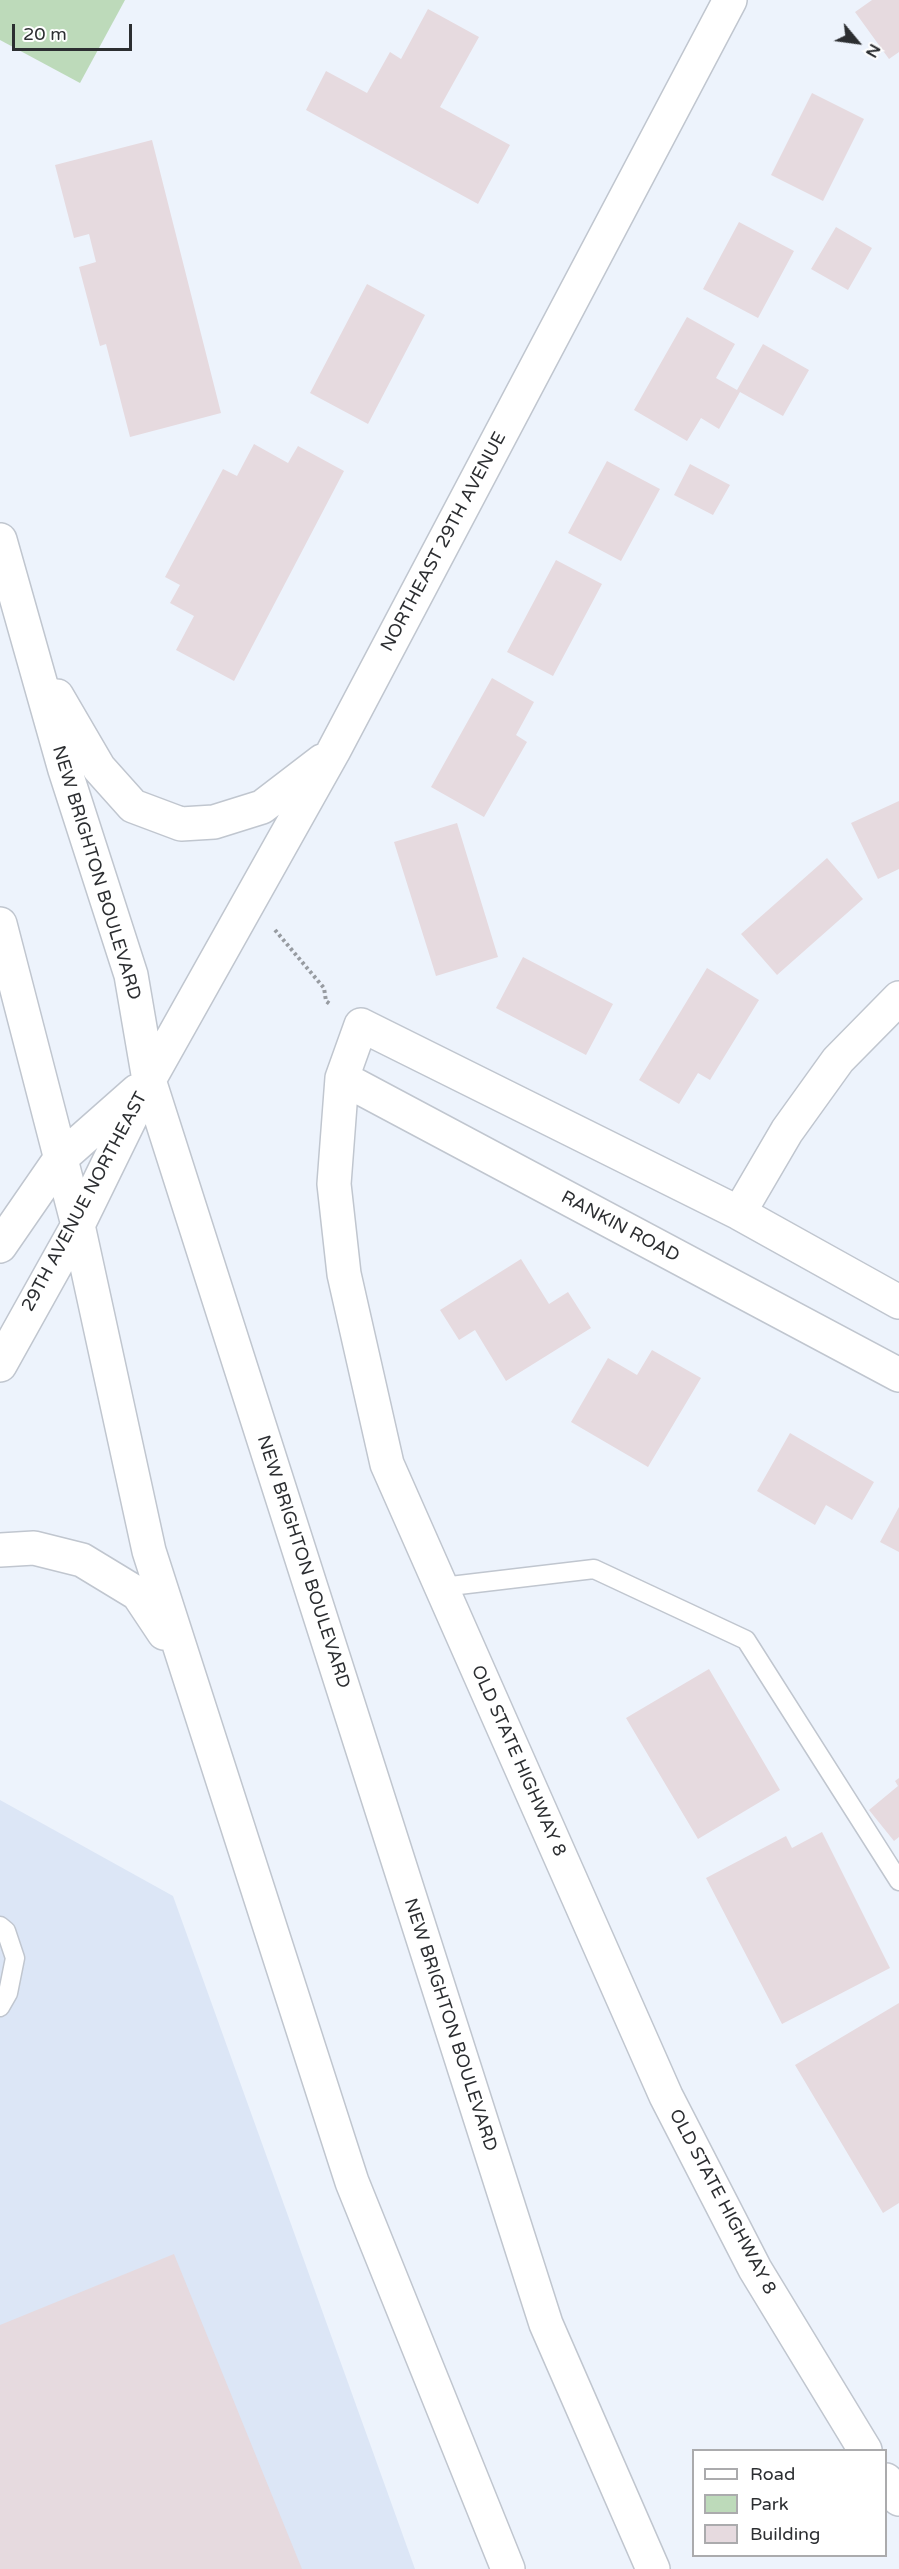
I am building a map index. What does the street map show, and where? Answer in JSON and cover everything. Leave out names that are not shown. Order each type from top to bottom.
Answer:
[{"type":"main road","name":"NORTHEAST 29TH AVENUE","points":[[149,1080],[333,752],[730,0]]},
{"type":"main road","name":"NEW BRIGHTON BOULEVARD","points":[[0,540],[65,770],[131,975],[149,1080],[546,2324],[653,2569]]},
{"type":"main road","points":[[33,657],[99,768],[133,806],[181,824],[214,822],[262,807],[333,752]]},
{"type":"main road","points":[[0,924],[78,1225],[149,1551],[352,2182],[508,2569]]},
{"type":"main road","points":[[739,1213],[787,1131],[838,1060],[899,998]]},
{"type":"main road","points":[[361,1025],[739,1213],[899,1302]]},
{"type":"main road","name":"OLD STATE HIGHWAY 8","points":[[361,1025],[342,1078],[334,1184],[344,1274],[387,1464],[666,2096],[755,2269],[864,2449]]},
{"type":"main road","name":"RANKIN ROAD","points":[[342,1078],[899,1375]]},
{"type":"main road","name":"29TH AVENUE NORTHEAST","points":[[0,1246],[60,1159],[149,1080]]},
{"type":"main road","name":"29TH AVENUE NORTHEAST","points":[[0,1365],[78,1225],[149,1080]]},
{"type":"main road","points":[[0,1550],[34,1548],[82,1560],[138,1594],[187,1667]]},
{"type":"main road","points":[[887,2483],[899,2499]]},
{"type":"lane","points":[[442,1587],[594,1569],[746,1640],[899,1881]]},
{"type":"lane","points":[[0,1926],[6,1931],[15,1958],[8,1993],[0,2007]]},
{"type":"path","points":[[246,907],[275,930],[324,987],[326,1001],[361,1025]]},
{"type":"shaded area","points":[[0,1800],[173,1896],[415,2569],[0,2569]]},
{"type":"green space","points":[[0,0],[125,0],[80,83],[0,40]]},
{"type":"building","points":[[872,0],[899,0],[899,52],[889,59],[855,12]]},
{"type":"building","points":[[428,9],[479,37],[440,107],[510,145],[478,204],[306,110],[326,71],[367,93],[390,52],[401,59]]},
{"type":"building","points":[[812,93],[864,119],[823,201],[771,175]]},
{"type":"building","points":[[152,140],[221,413],[130,437],[106,344],[100,346],[79,267],[96,262],[89,234],[74,238],[55,165]]},
{"type":"building","points":[[739,222],[794,251],[758,318],[703,289]]},
{"type":"building","points":[[836,227],[872,248],[848,290],[811,269]]},
{"type":"building","points":[[367,284],[425,315],[368,424],[310,393]]},
{"type":"building","points":[[687,317],[735,344],[716,378],[737,390],[763,344],[809,370],[783,416],[740,392],[719,429],[701,418],[687,441],[634,410]]},
{"type":"building","points":[[254,444],[288,463],[298,446],[344,471],[234,681],[176,650],[194,616],[170,603],[180,585],[165,577],[223,469],[237,476]]},
{"type":"building","points":[[607,461],[660,489],[621,561],[568,533]]},
{"type":"building","points":[[690,464],[730,485],[713,515],[674,495]]},
{"type":"building","points":[[556,560],[602,584],[553,676],[507,652]]},
{"type":"building","points":[[492,678],[534,702],[516,735],[527,742],[484,817],[431,787]]},
{"type":"building","points":[[899,801],[899,869],[878,879],[851,823]]},
{"type":"building","points":[[457,823],[498,957],[436,976],[394,842]]},
{"type":"building","points":[[827,858],[863,899],[777,975],[741,934]]},
{"type":"building","points":[[523,957],[613,1004],[586,1055],[496,1008]]},
{"type":"building","points":[[707,968],[759,1000],[710,1080],[698,1073],[679,1104],[639,1080]]},
{"type":"building","points":[[521,1259],[549,1304],[568,1292],[591,1328],[506,1381],[475,1330],[459,1340],[440,1310]]},
{"type":"building","points":[[652,1350],[701,1378],[648,1467],[571,1422],[608,1358],[637,1375]]},
{"type":"building","points":[[790,1433],[874,1482],[852,1520],[826,1505],[815,1525],[757,1491]]},
{"type":"building","points":[[899,1507],[899,1552],[880,1542]]},
{"type":"building","points":[[709,1669],[780,1790],[698,1839],[626,1718]]},
{"type":"building","points":[[899,1778],[899,1837],[894,1841],[869,1810],[898,1786],[895,1781]]},
{"type":"building","points":[[822,1832],[890,1968],[782,2024],[706,1878],[786,1836],[792,1848]]},
{"type":"building","points":[[899,2003],[899,2203],[883,2213],[795,2065]]},
{"type":"building","points":[[174,2254],[302,2569],[0,2569],[0,2325]]}]
